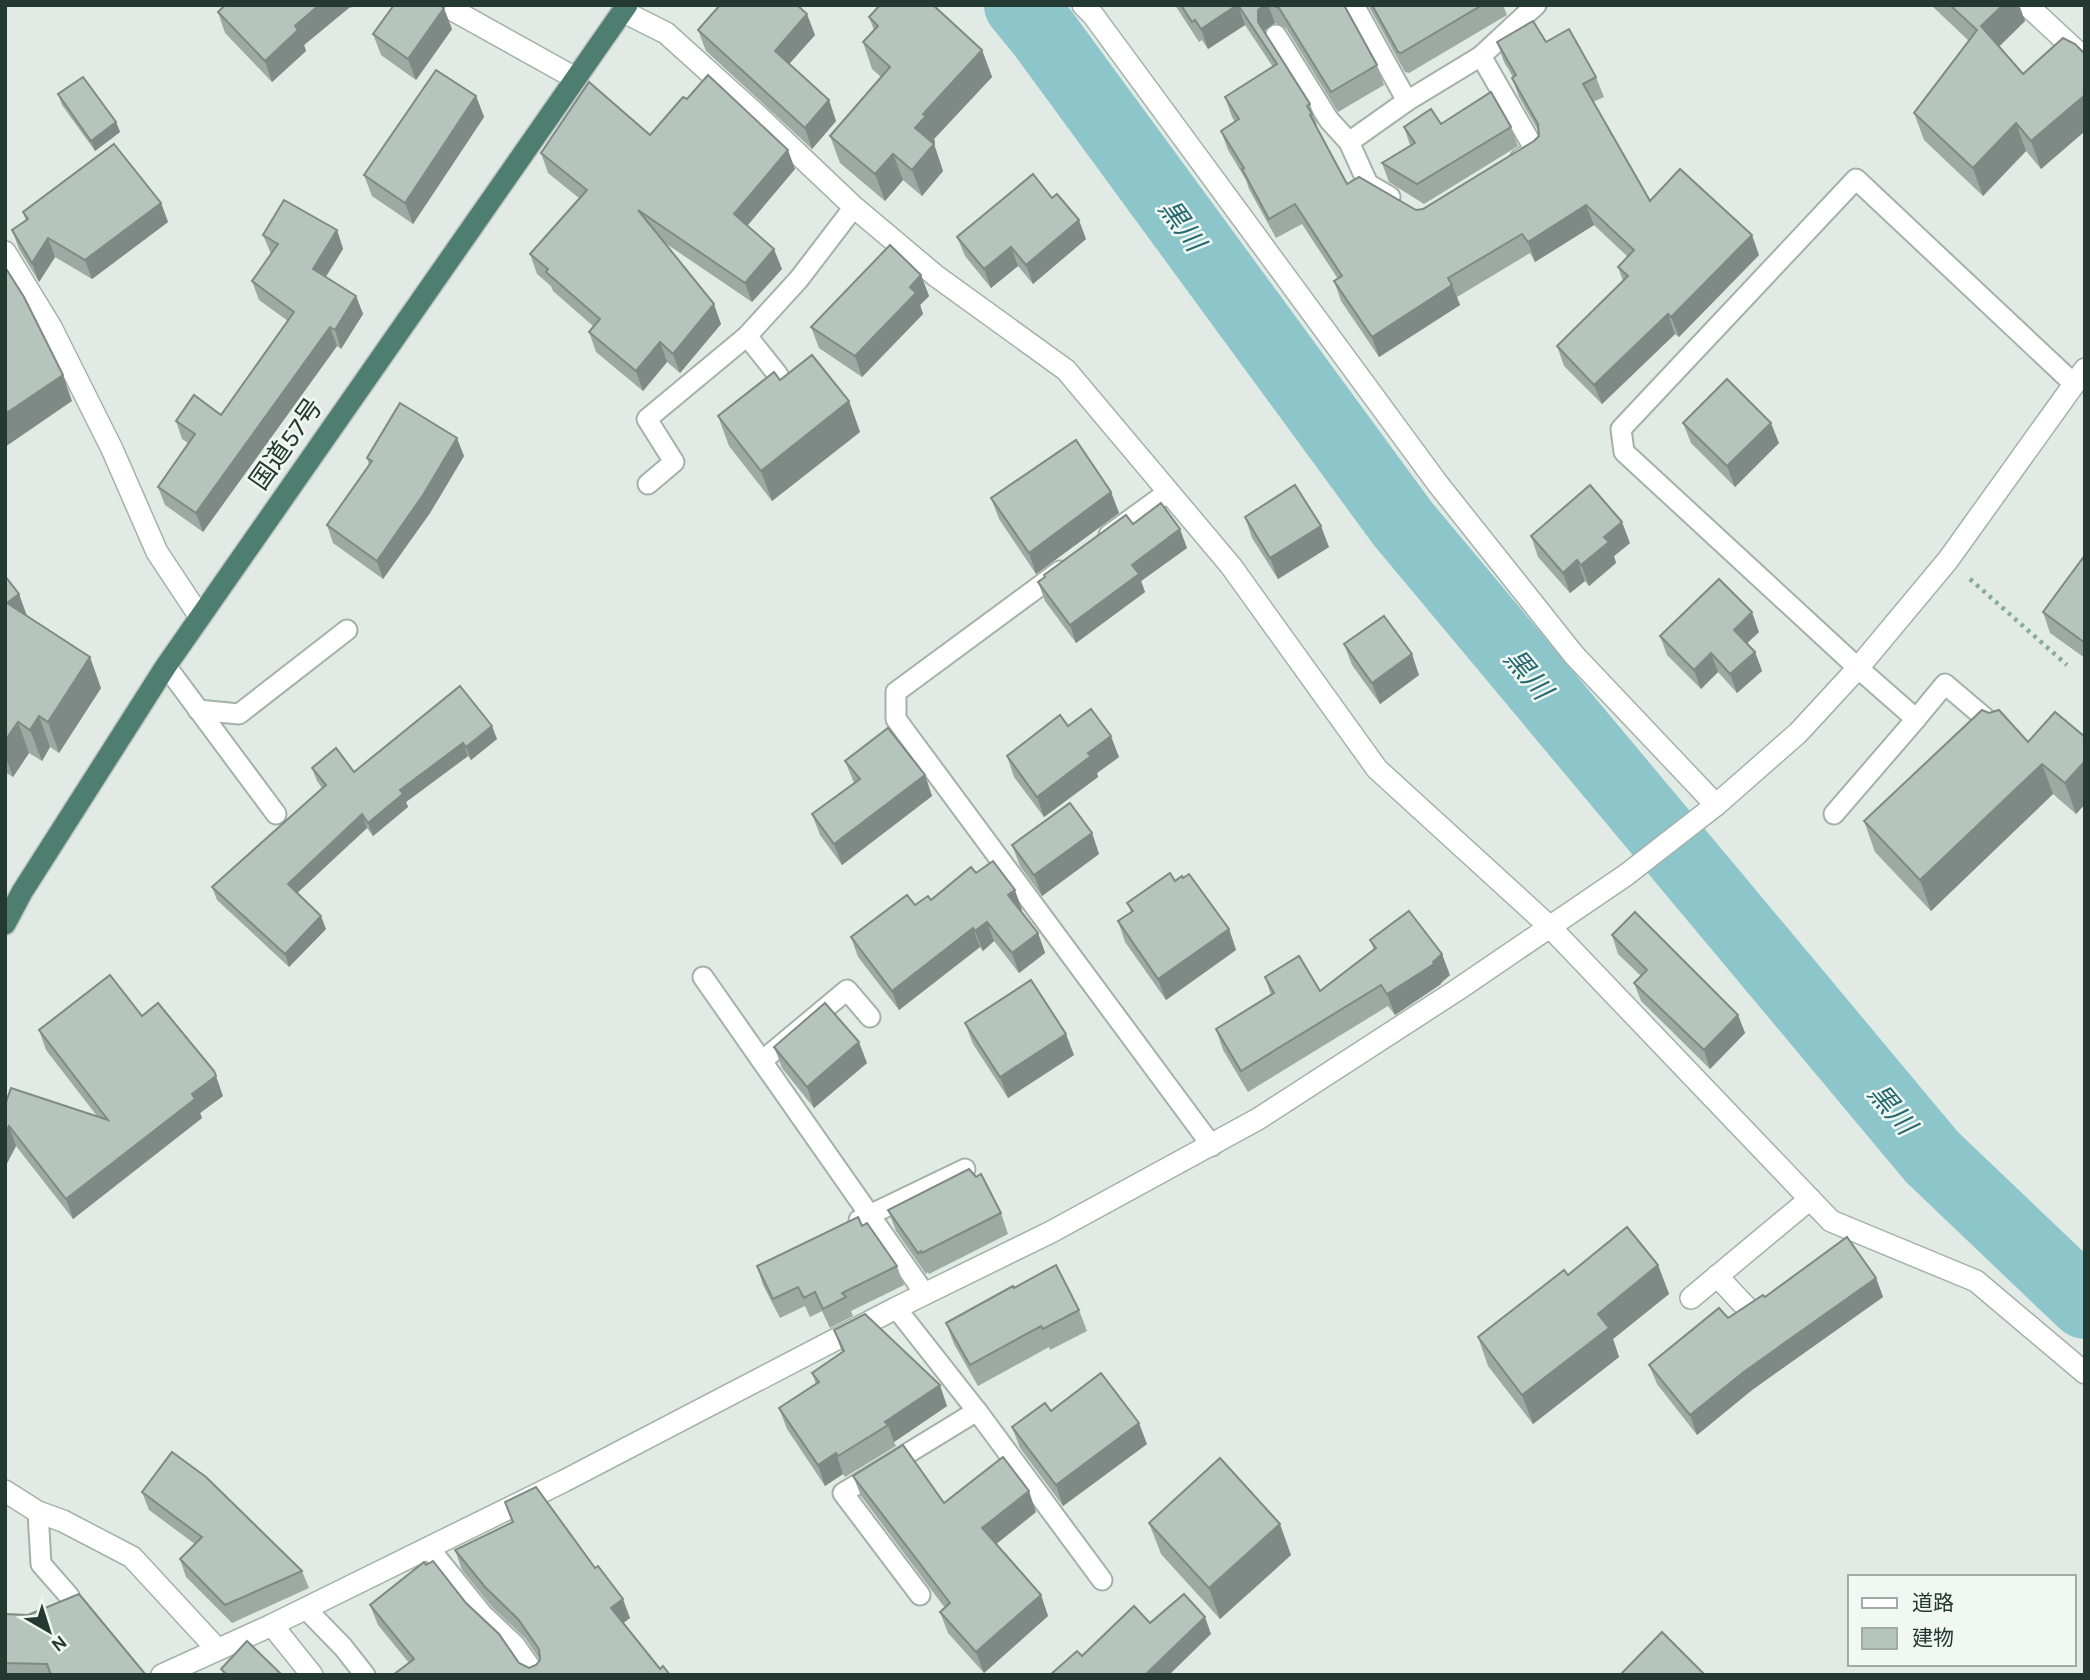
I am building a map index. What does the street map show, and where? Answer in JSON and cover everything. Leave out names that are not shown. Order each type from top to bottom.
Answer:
[{"type":"highway","name":"国道57号","points":[[5,924],[14,897],[166,666],[624,8]]},
{"type":"street","points":[[444,5],[575,78]]},
{"type":"street","points":[[1083,5],[1446,494],[1574,655],[1716,805]]},
{"type":"street","points":[[2027,5],[2085,59]]},
{"type":"street","points":[[624,8],[666,33],[854,207],[936,276],[1066,370],[1231,566],[1377,769],[1550,927],[1831,1221],[1976,1281],[2085,1373]]},
{"type":"street","points":[[5,252],[51,327],[112,449],[157,552],[200,617]]},
{"type":"street","points":[[162,1675],[306,1609],[565,1481],[897,1308],[1051,1232],[1212,1146],[1550,927],[1626,875],[1716,805],[1798,733],[1858,668],[1948,560],[2079,376]]},
{"type":"street","points":[[1691,1298],[1810,1199]]},
{"type":"street","points":[[1717,1276],[1747,1308]]},
{"type":"street","points":[[5,1491],[38,1512],[63,1521],[132,1557],[217,1649]]},
{"type":"street","points":[[272,1625],[312,1675]]},
{"type":"lane","points":[[1354,5],[1407,101]]},
{"type":"lane","points":[[1349,142],[1407,101],[1481,56],[1536,5]]},
{"type":"lane","points":[[1276,35],[1329,120],[1349,142],[1368,184],[1402,204]]},
{"type":"lane","points":[[1481,56],[1535,150],[1502,170]]},
{"type":"lane","points":[[1916,719],[1624,452],[1621,429],[1856,179],[2079,376]]},
{"type":"lane","points":[[649,484],[674,462],[647,419],[747,336],[799,279],[854,207]]},
{"type":"lane","points":[[747,336],[778,375]]},
{"type":"lane","points":[[1092,548],[1168,492]]},
{"type":"lane","points":[[1070,564],[895,692],[896,719],[1212,1146]]},
{"type":"lane","points":[[198,710],[239,715],[347,631]]},
{"type":"lane","points":[[166,666],[275,814]]},
{"type":"lane","points":[[1834,814],[1945,684],[2002,733]]},
{"type":"lane","points":[[703,977],[925,1294]]},
{"type":"lane","points":[[762,1061],[847,990],[870,1017]]},
{"type":"lane","points":[[846,1226],[965,1169]]},
{"type":"lane","points":[[897,1308],[1102,1580]]},
{"type":"lane","points":[[920,1595],[844,1493],[977,1411]]},
{"type":"lane","points":[[38,1512],[41,1563],[69,1596]]},
{"type":"lane","points":[[429,1548],[483,1615],[515,1645],[536,1675]]},
{"type":"lane","points":[[306,1609],[343,1647],[365,1675]]},
{"type":"path","points":[[1948,560],[2067,665]]},
{"type":"building","points":[[225,5],[319,5],[295,26],[298,30],[265,61],[218,12]]},
{"type":"building","points":[[394,5],[440,5],[444,8],[408,59],[373,34]]},
{"type":"building","points":[[720,5],[797,5],[807,14],[775,51],[829,100],[805,128],[698,30]]},
{"type":"building","points":[[880,5],[933,5],[982,50],[923,114],[926,116],[915,128],[934,144],[912,170],[893,154],[875,174],[830,136],[890,67],[863,42],[878,26],[869,17]]},
{"type":"building","points":[[1181,5],[1237,5],[1201,29],[1195,20],[1192,22]]},
{"type":"building","points":[[1238,5],[1265,5],[1258,10],[1258,22],[1310,104],[1307,106],[1312,114],[1310,115],[1347,184],[1359,177],[1416,210],[1423,209],[1534,141],[1539,136],[1538,124],[1512,78],[1516,75],[1497,42],[1533,21],[1546,42],[1569,29],[1596,77],[1583,84],[1650,201],[1680,169],[1752,235],[1671,317],[1668,314],[1594,385],[1557,346],[1628,276],[1618,267],[1634,250],[1586,205],[1528,242],[1522,234],[1448,278],[1452,285],[1372,337],[1334,281],[1342,276],[1295,204],[1269,219],[1242,169],[1244,168],[1221,131],[1239,119],[1225,97],[1277,64]]},
{"type":"building","points":[[1272,5],[1344,5],[1377,65],[1331,92],[1279,8]]},
{"type":"building","points":[[1372,5],[1482,5],[1401,53]]},
{"type":"building","points":[[1950,5],[2003,5],[1981,26],[2023,74],[2063,38],[2075,44],[2085,54],[2085,95],[2031,141],[2016,123],[1973,168],[1914,113],[1977,30]]},
{"type":"building","points":[[436,70],[476,96],[405,203],[364,175]]},
{"type":"building","points":[[708,75],[788,150],[734,214],[774,249],[745,283],[638,210],[714,304],[673,354],[660,342],[636,371],[589,332],[600,319],[546,272],[548,269],[530,254],[587,190],[541,153],[589,82],[650,135],[683,97],[687,99]]},
{"type":"building","points":[[83,77],[116,122],[91,141],[58,94]]},
{"type":"building","points":[[1491,92],[1511,127],[1417,184],[1382,163],[1415,143],[1404,127],[1431,109],[1441,124]]},
{"type":"building","points":[[114,144],[161,203],[85,260],[48,238],[32,263],[12,230],[28,219],[23,212]]},
{"type":"building","points":[[1033,174],[1052,198],[1057,194],[1079,220],[1026,265],[1011,247],[984,269],[957,237]]},
{"type":"building","points":[[284,200],[337,230],[313,269],[356,296],[335,330],[330,327],[196,513],[158,487],[195,434],[176,421],[194,395],[221,415],[294,312],[252,281],[278,244],[263,235]]},
{"type":"building","points":[[890,245],[921,275],[910,287],[916,293],[855,356],[811,327]]},
{"type":"building","points":[[5,267],[24,297],[63,375],[5,414]]},
{"type":"building","points":[[812,355],[849,401],[761,471],[718,416],[774,372],[780,380]]},
{"type":"building","points":[[1727,379],[1771,423],[1727,466],[1683,423]]},
{"type":"building","points":[[400,403],[457,438],[423,495],[377,561],[327,525],[372,461],[367,458]]},
{"type":"building","points":[[1076,440],[1111,492],[1029,553],[991,498]]},
{"type":"building","points":[[1295,485],[1321,526],[1270,558],[1245,517]]},
{"type":"building","points":[[1590,485],[1622,522],[1604,537],[1609,542],[1581,565],[1577,560],[1563,573],[1531,536]]},
{"type":"building","points":[[1161,503],[1180,529],[1132,565],[1139,574],[1070,625],[1038,582],[1126,515],[1133,524]]},
{"type":"building","points":[[2085,555],[2085,643],[2043,612]]},
{"type":"building","points":[[5,576],[19,594],[7,603],[90,657],[48,722],[39,716],[30,730],[18,722],[5,741]]},
{"type":"building","points":[[1719,579],[1752,612],[1734,630],[1755,652],[1730,674],[1711,653],[1694,670],[1660,636]]},
{"type":"building","points":[[1384,616],[1412,654],[1372,683],[1344,644]]},
{"type":"building","points":[[460,686],[492,726],[466,747],[463,743],[400,790],[403,794],[368,823],[362,814],[288,884],[321,916],[285,954],[212,887],[326,785],[312,768],[336,748],[354,772]]},
{"type":"building","points":[[1091,709],[1111,736],[1088,753],[1091,756],[1037,797],[1007,756],[1060,715],[1068,726]]},
{"type":"building","points":[[1982,710],[1989,713],[1999,710],[2028,742],[2055,712],[2085,737],[2085,761],[2065,783],[2042,764],[1920,880],[1864,821]]},
{"type":"building","points":[[888,728],[925,775],[834,844],[812,814],[860,779],[845,761]]},
{"type":"building","points":[[1070,803],[1092,833],[1034,875],[1012,845]]},
{"type":"building","points":[[993,861],[1015,890],[1008,895],[1038,933],[1012,953],[987,922],[975,931],[973,928],[892,991],[851,937],[907,895],[915,905],[928,896],[931,900],[971,867],[976,873]]},
{"type":"building","points":[[1170,873],[1175,881],[1189,874],[1229,929],[1158,979],[1118,921],[1133,911],[1127,903]]},
{"type":"building","points":[[1409,911],[1442,954],[1434,964],[1387,994],[1381,985],[1241,1071],[1216,1029],[1274,993],[1265,977],[1299,956],[1320,991],[1376,948],[1370,940]]},
{"type":"building","points":[[1635,912],[1738,1015],[1704,1050],[1634,983],[1647,970],[1612,935]]},
{"type":"building","points":[[110,975],[142,1016],[158,1003],[216,1076],[192,1094],[195,1099],[66,1199],[9,1126],[5,1133],[5,1105],[11,1088],[108,1120],[39,1030]]},
{"type":"building","points":[[1031,980],[1066,1034],[1000,1077],[965,1023]]},
{"type":"building","points":[[825,1003],[859,1042],[807,1087],[774,1047]]},
{"type":"building","points":[[969,1169],[976,1177],[981,1174],[1001,1213],[918,1253],[888,1210]]},
{"type":"building","points":[[858,1217],[862,1226],[867,1223],[897,1266],[842,1293],[846,1297],[823,1309],[815,1292],[804,1298],[798,1287],[773,1299],[757,1266]]},
{"type":"building","points":[[1627,1227],[1658,1265],[1598,1314],[1609,1328],[1522,1395],[1478,1337],[1564,1270],[1568,1275]]},
{"type":"building","points":[[1847,1237],[1876,1278],[1745,1371],[1690,1415],[1649,1365],[1719,1308],[1728,1318],[1763,1295],[1765,1297]]},
{"type":"building","points":[[1056,1265],[1079,1310],[1043,1329],[1041,1326],[970,1365],[946,1323]]},
{"type":"building","points":[[865,1314],[940,1385],[885,1422],[888,1425],[838,1456],[836,1453],[818,1465],[779,1408],[819,1382],[812,1373],[844,1351],[834,1330]]},
{"type":"building","points":[[1101,1373],[1139,1423],[1056,1485],[1012,1427],[1045,1403],[1051,1411]]},
{"type":"building","points":[[903,1445],[944,1503],[1003,1457],[1029,1491],[982,1528],[1041,1595],[976,1652],[940,1612],[950,1603],[853,1476]]},
{"type":"building","points":[[172,1452],[206,1477],[302,1571],[225,1605],[180,1559],[202,1537],[142,1492]]},
{"type":"building","points":[[1220,1458],[1280,1524],[1209,1588],[1149,1523]]},
{"type":"building","points":[[536,1487],[595,1568],[598,1566],[623,1599],[611,1608],[660,1669],[663,1666],[670,1675],[393,1675],[414,1659],[370,1605],[424,1562],[426,1565],[433,1561],[466,1603],[499,1634],[519,1663],[529,1668],[540,1660],[539,1649],[518,1619],[485,1587],[455,1550],[513,1522],[505,1502]]},
{"type":"building","points":[[79,1594],[146,1675],[51,1675],[47,1664],[5,1663],[5,1614],[28,1615]]},
{"type":"building","points":[[1184,1594],[1205,1617],[1145,1675],[1050,1675],[1077,1651],[1082,1656],[1134,1606],[1150,1623]]},
{"type":"building","points":[[1662,1632],[1705,1675],[1620,1675]]},
{"type":"building","points":[[247,1641],[282,1675],[227,1675],[221,1669]]},
{"type":"waterway","name":"黒川","points":[[1020,5],[1403,524],[1932,1157],[2085,1303]]}]
